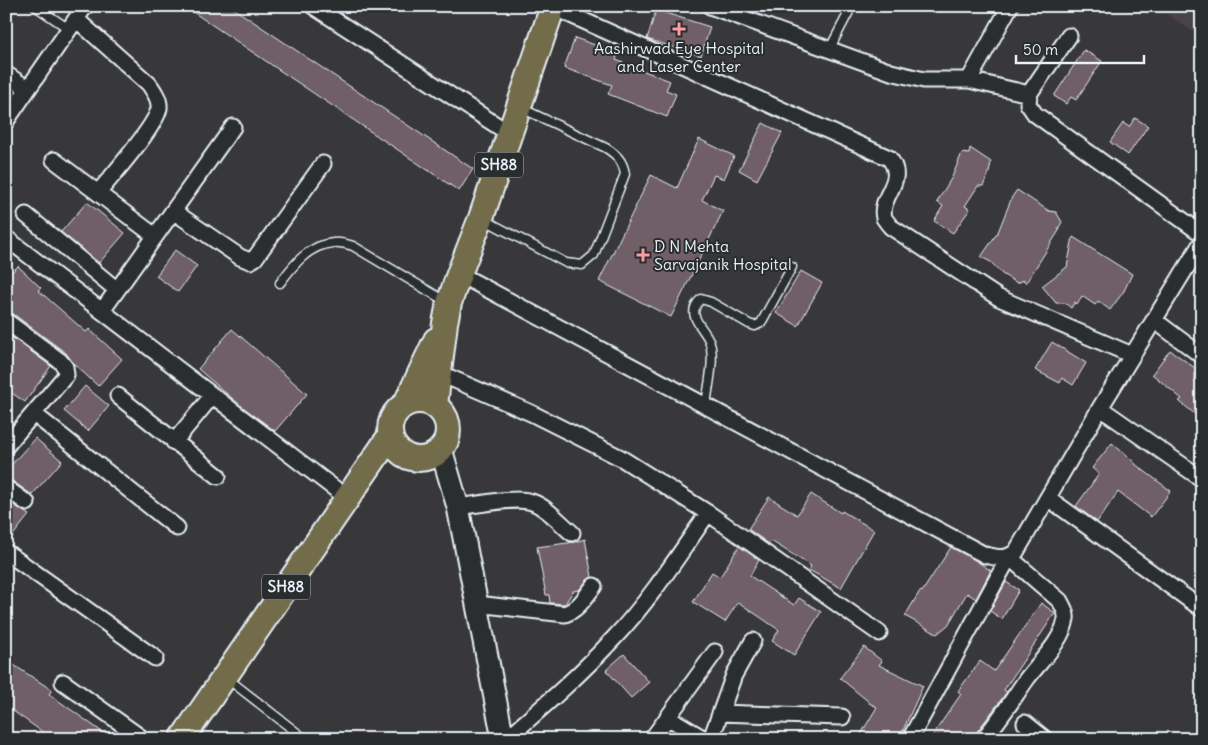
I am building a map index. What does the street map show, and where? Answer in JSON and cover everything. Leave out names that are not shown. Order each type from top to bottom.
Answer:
[{"type":"main road","name":"SH88","points":[[435,405],[447,313],[458,274],[481,218],[553,7]]},
{"type":"main road","name":"SH88","points":[[406,403],[447,313]]},
{"type":"main road","points":[[421,400],[435,405],[447,421],[446,441],[441,449],[425,459],[407,456],[399,452],[393,445],[389,426],[392,416],[398,408],[406,403],[421,400]]},
{"type":"main road","name":"SH88","points":[[182,739],[390,436]]},
{"type":"main road","points":[[441,449],[458,507],[504,739]]},
{"type":"street","points":[[313,6],[510,134]]},
{"type":"street","points":[[710,6],[890,72],[924,80],[969,80],[1029,94]]},
{"type":"street","points":[[969,80],[1010,6]]},
{"type":"street","points":[[553,7],[889,158],[895,166],[896,177],[884,209],[884,219],[891,228],[999,298],[1132,356]]},
{"type":"street","points":[[6,121],[77,18],[149,84],[156,94],[159,108],[154,122],[98,193]]},
{"type":"street","points":[[1069,36],[1029,94],[1028,104],[1036,114],[1202,234]]},
{"type":"street","points":[[6,74],[28,89]]},
{"type":"street","points":[[102,311],[233,126]]},
{"type":"street","points":[[54,160],[155,236]]},
{"type":"street","points":[[173,211],[240,257],[250,260],[256,258],[323,164]]},
{"type":"street","points":[[26,215],[117,290]]},
{"type":"street","points":[[6,238],[347,498]]},
{"type":"street","points":[[910,739],[1009,558],[1016,552],[1100,408],[1202,242]]},
{"type":"street","points":[[458,274],[986,555],[997,558],[1009,558],[1060,601],[1066,611],[1066,619],[1051,650],[1027,679],[1000,721],[983,739]]},
{"type":"street","points":[[1154,320],[1202,356]]},
{"type":"street","points":[[6,321],[60,361],[65,367],[66,375],[6,446]]},
{"type":"street","points":[[439,373],[531,412],[621,458],[708,514],[879,633]]},
{"type":"street","points":[[118,396],[218,476]]},
{"type":"street","points":[[174,442],[212,396]]},
{"type":"street","points":[[1100,408],[1202,479]]},
{"type":"street","points":[[34,414],[177,528]]},
{"type":"street","points":[[6,488],[28,502]]},
{"type":"street","points":[[1048,498],[1202,609]]},
{"type":"street","points":[[458,507],[517,500],[532,502],[550,514],[572,533]]},
{"type":"street","points":[[504,739],[561,692],[615,637],[664,577],[708,514]]},
{"type":"street","points":[[6,552],[155,658]]},
{"type":"street","points":[[477,604],[565,614],[578,607],[594,586]]},
{"type":"street","points":[[711,739],[734,676],[753,641]]},
{"type":"street","points":[[652,739],[715,652]]},
{"type":"street","points":[[63,682],[143,739]]},
{"type":"street","points":[[720,713],[842,717]]},
{"type":"street","points":[[669,718],[704,739]]},
{"type":"street","points":[[1025,724],[1044,739]]},
{"type":"lane","points":[[35,6],[77,18]]},
{"type":"lane","points":[[829,50],[852,6]]},
{"type":"lane","points":[[481,218],[566,264],[582,265],[594,255],[624,174],[624,164],[617,155],[519,107]]},
{"type":"lane","points":[[280,283],[295,262],[317,246],[335,242],[353,246],[447,313]]},
{"type":"lane","points":[[706,405],[712,354],[710,341],[698,323],[694,312],[696,304],[701,300],[712,302],[755,326],[761,323],[792,267]]},
{"type":"lane","points":[[225,676],[305,739]]},
{"type":"shaded area","points":[[1155,6],[1202,6],[1202,38]]},
{"type":"building","points":[[184,6],[230,6],[473,169],[459,191]]},
{"type":"building","points":[[656,10],[710,27],[701,56],[647,39]]},
{"type":"building","points":[[575,38],[618,53],[616,60],[670,81],[666,90],[676,94],[667,117],[608,94],[612,85],[564,68]]},
{"type":"building","points":[[1084,50],[1102,61],[1076,100],[1071,97],[1066,104],[1054,96]]},
{"type":"building","points":[[1135,118],[1148,126],[1128,155],[1110,142],[1123,123],[1129,127]]},
{"type":"building","points":[[763,123],[782,133],[757,180],[739,170]]},
{"type":"building","points":[[699,139],[734,156],[724,179],[714,175],[702,200],[723,211],[671,317],[599,281],[651,175],[677,188]]},
{"type":"building","points":[[970,148],[991,162],[989,173],[983,186],[978,186],[965,206],[970,209],[953,233],[934,221],[943,206],[937,202],[952,177],[962,153],[969,154]]},
{"type":"building","points":[[1017,190],[1049,211],[1056,212],[1062,222],[1058,229],[1060,229],[1026,283],[1024,280],[1017,283],[1002,274],[991,262],[981,257],[998,232],[1012,197]]},
{"type":"building","points":[[87,202],[125,233],[99,263],[61,232]]},
{"type":"building","points":[[1073,237],[1132,274],[1124,291],[1110,310],[1098,301],[1095,305],[1082,296],[1077,304],[1075,302],[1071,308],[1065,303],[1056,303],[1042,286],[1067,267]]},
{"type":"building","points":[[175,250],[197,266],[178,292],[156,276]]},
{"type":"building","points":[[18,266],[41,288],[38,290],[86,332],[89,329],[122,359],[98,386],[74,364],[66,353],[12,313],[6,312],[6,278]]},
{"type":"building","points":[[801,271],[822,283],[798,326],[776,313]]},
{"type":"building","points":[[232,329],[307,394],[275,431],[240,405],[198,369]]},
{"type":"building","points":[[6,333],[51,366],[25,402],[6,389]]},
{"type":"building","points":[[1052,342],[1086,363],[1073,385],[1062,378],[1060,383],[1035,370]]},
{"type":"building","points":[[1170,350],[1202,373],[1202,420],[1179,401],[1182,399],[1152,374]]},
{"type":"building","points":[[85,386],[109,406],[88,431],[64,411]]},
{"type":"building","points":[[35,438],[62,461],[32,495],[11,480],[6,479],[6,471]]},
{"type":"building","points":[[1112,443],[1135,464],[1171,491],[1151,517],[1118,492],[1097,522],[1076,506],[1099,474],[1092,468]]},
{"type":"building","points":[[811,494],[841,513],[842,511],[874,530],[841,588],[809,570],[811,566],[771,541],[769,544],[748,529],[769,497],[797,515]]},
{"type":"building","points":[[6,500],[29,515],[7,543],[6,543]]},
{"type":"building","points":[[585,539],[592,577],[579,590],[573,591],[565,604],[550,603],[549,595],[546,595],[537,547]]},
{"type":"building","points":[[739,546],[759,560],[750,576],[794,605],[799,598],[821,612],[794,655],[772,641],[779,630],[738,602],[725,622],[693,602],[712,572],[720,577]]},
{"type":"building","points":[[951,547],[972,558],[990,570],[990,572],[976,599],[967,593],[948,625],[937,634],[905,616]]},
{"type":"building","points":[[1006,582],[1019,590],[1002,619],[990,611]]},
{"type":"building","points":[[1041,603],[1055,613],[1004,690],[1007,692],[976,733],[974,739],[930,739],[961,694],[958,691],[980,661],[994,671]]},
{"type":"building","points":[[864,647],[882,661],[879,665],[923,686],[899,739],[858,739],[877,707],[869,703],[840,678]]},
{"type":"building","points":[[624,654],[649,682],[631,698],[606,670]]},
{"type":"building","points":[[6,660],[52,690],[49,694],[112,739],[40,739],[44,733],[6,706]]},
{"type":"place","name":"Aashirwad Eye Hospital and Laser Center","points":[[679,29]]},
{"type":"place","name":"D N Mehta Sarvajanik Hospital","points":[[643,255]]}]
